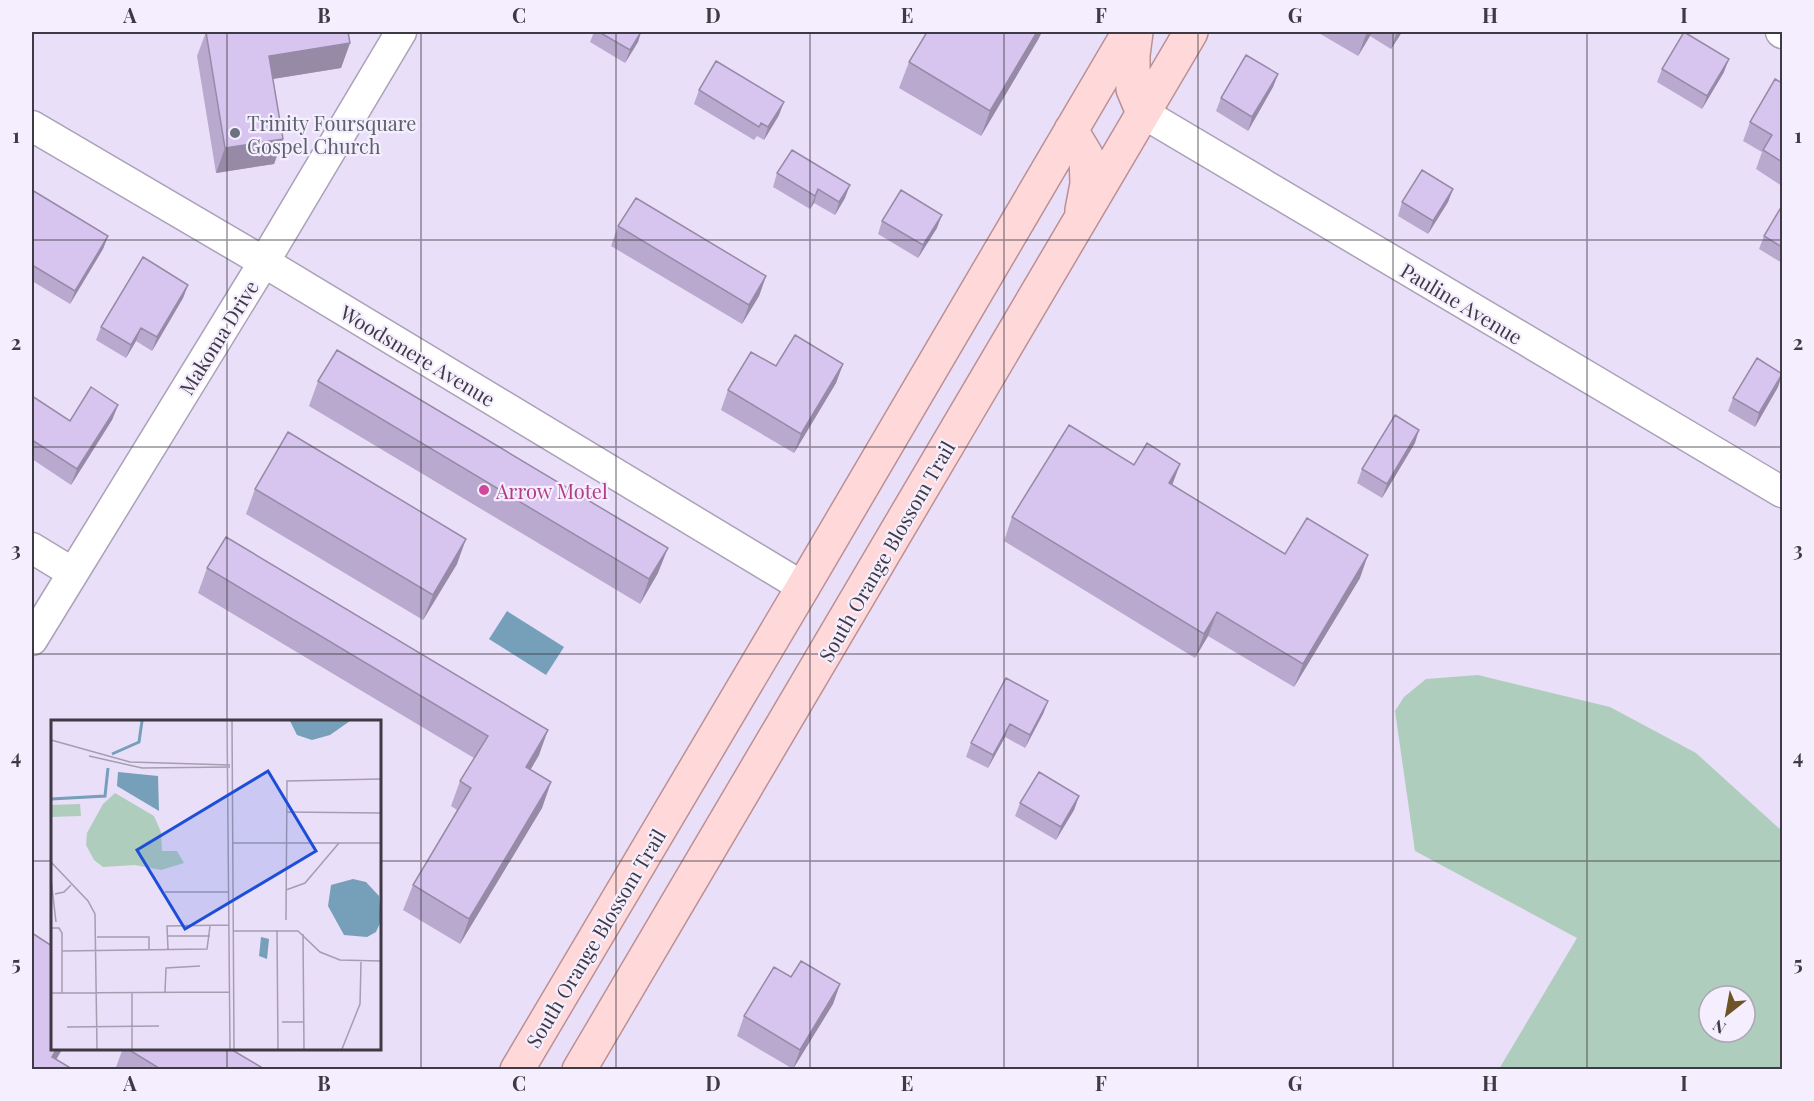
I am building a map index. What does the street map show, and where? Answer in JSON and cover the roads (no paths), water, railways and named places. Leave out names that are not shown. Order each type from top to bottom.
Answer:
[{"type":"main road","name":"South Orange Blossom Trail","points":[[517,1070],[1129,32]]},
{"type":"main road","points":[[1136,32],[1133,89],[1143,113]]},
{"type":"main road","name":"South Orange Blossom Trail","points":[[579,1070],[1191,32]]},
{"type":"main road","points":[[1071,130],[1086,155],[1087,183],[1080,220]]},
{"type":"street","name":"Makoma Drive","points":[[32,640],[264,262],[401,32]]},
{"type":"street","name":"Pauline Avenue","points":[[1143,113],[1782,492]]},
{"type":"street","name":"Woodsmere Avenue","points":[[32,126],[264,262],[803,587]]},
{"type":"street","points":[[32,548],[73,573]]},
{"type":"water","points":[[507,611],[564,647],[546,675],[489,639]]},
{"type":"place","name":"Trinity Foursquare Gospel Church","points":[[235,133]]},
{"type":"place","name":"Arrow Motel","points":[[484,490]]}]
